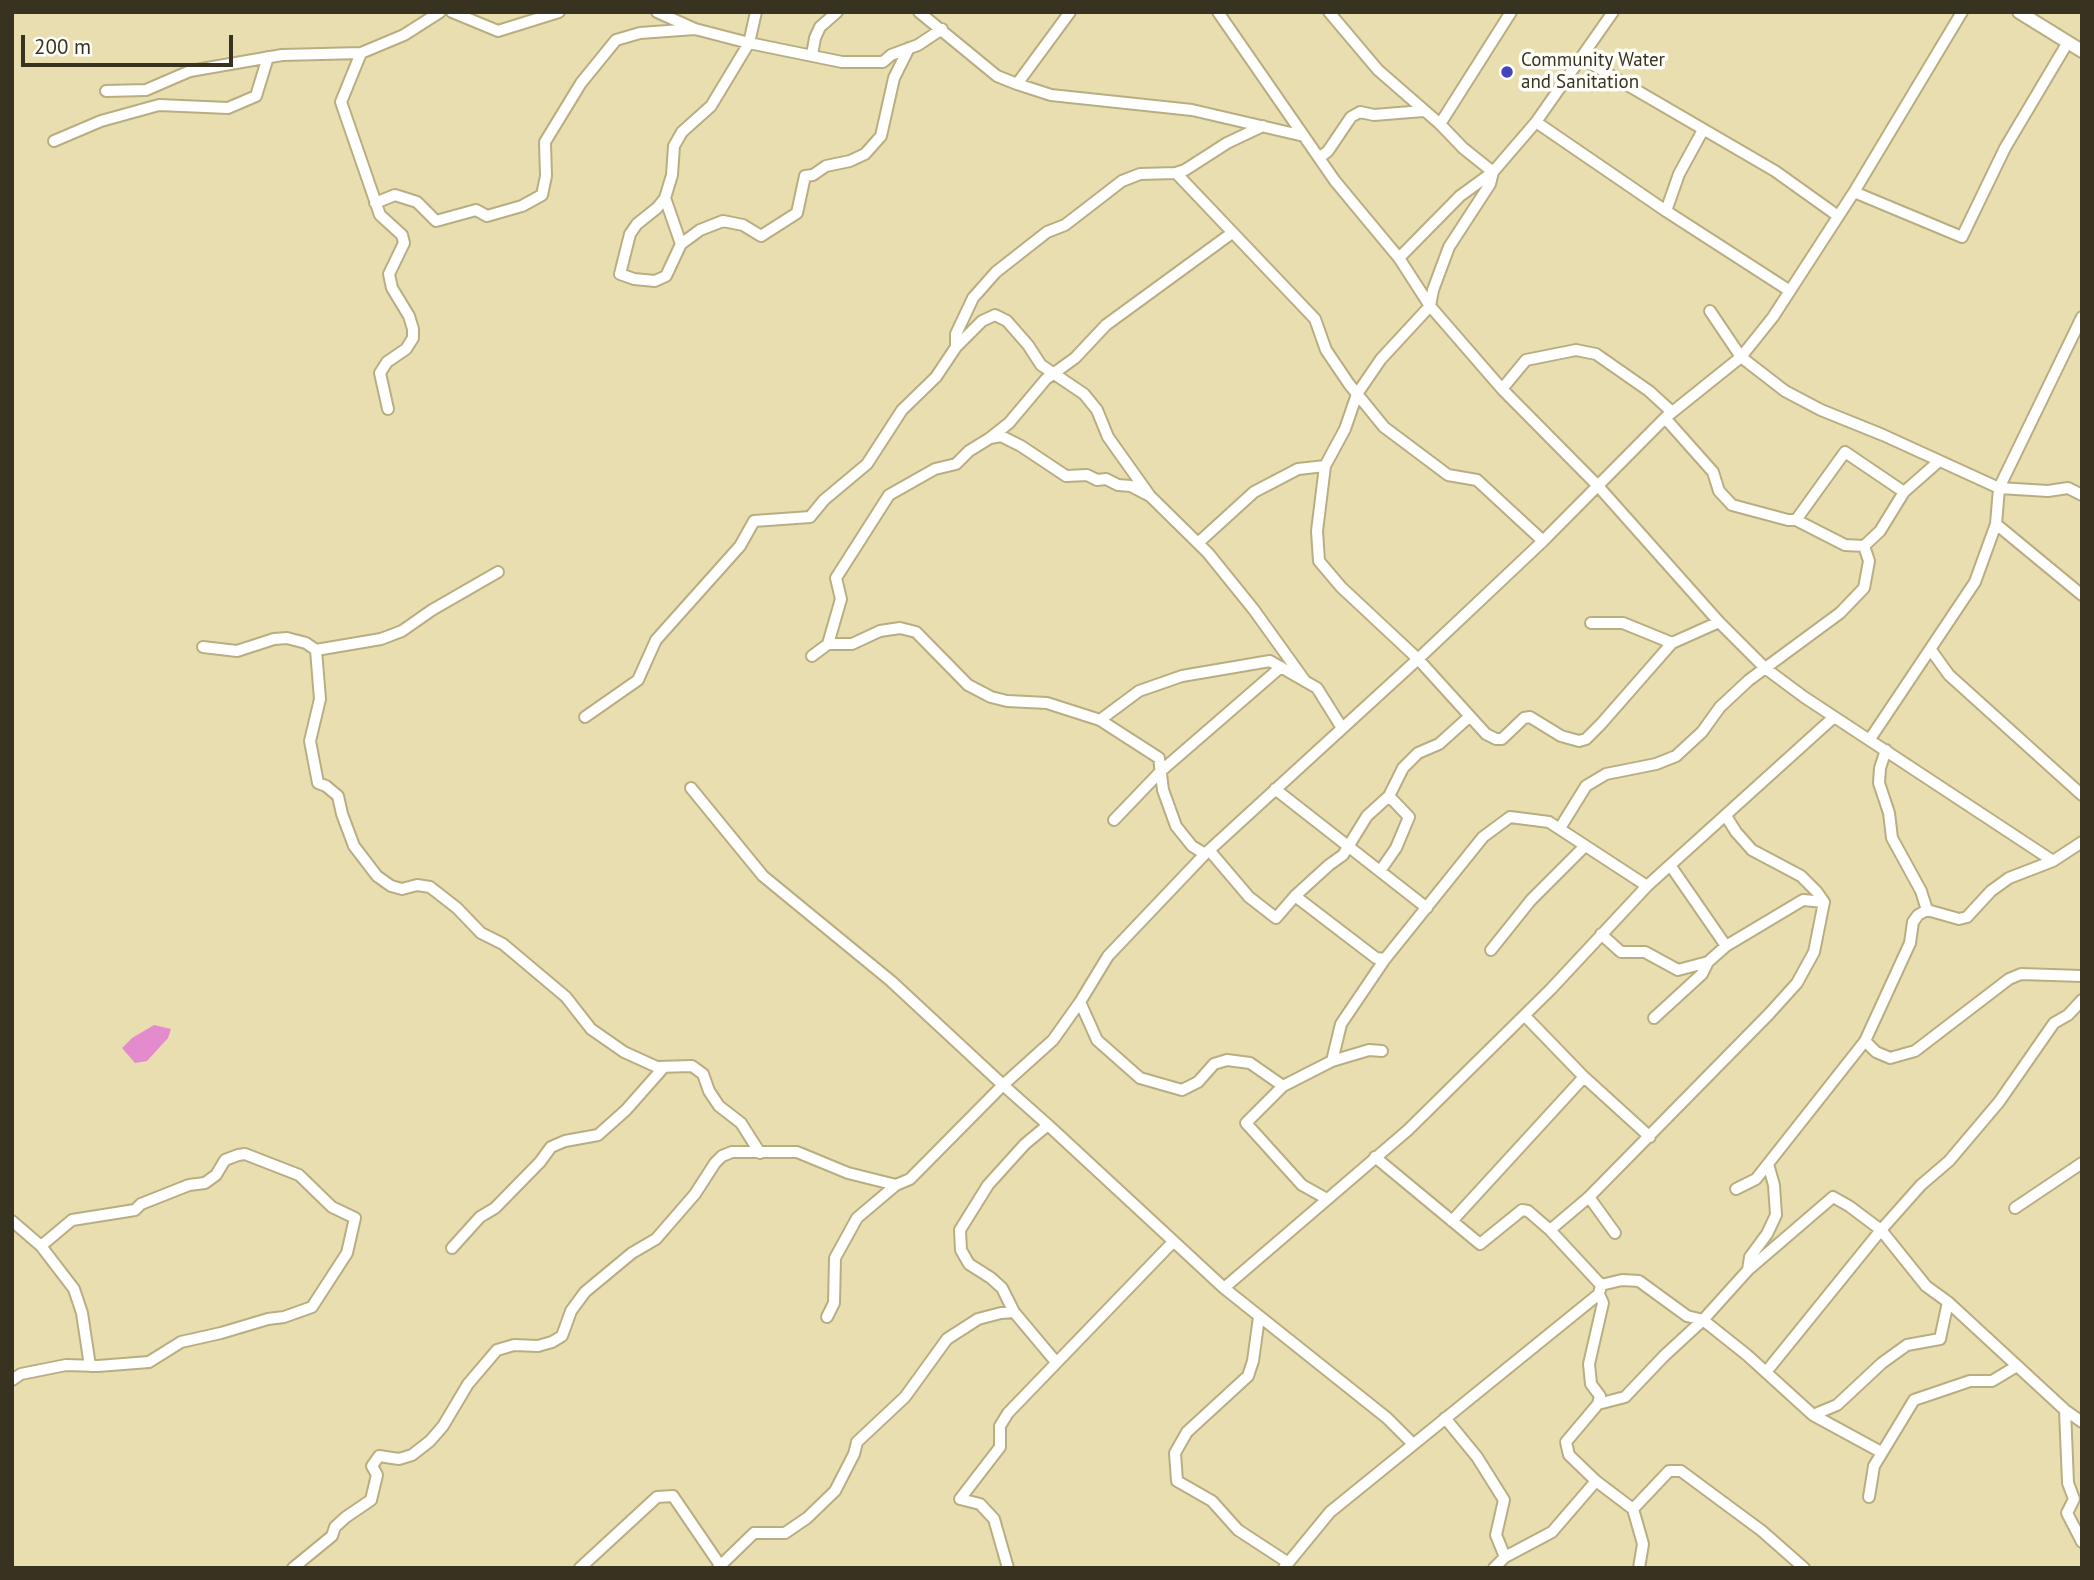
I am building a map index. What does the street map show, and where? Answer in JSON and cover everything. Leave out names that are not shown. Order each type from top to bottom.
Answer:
[{"type":"main road","points":[[2019,12],[2082,51]]},
{"type":"street","points":[[106,92],[146,90],[190,71],[268,57],[361,53],[404,35],[440,12]]},
{"type":"street","points":[[452,12],[498,31],[538,15],[559,12]]},
{"type":"street","points":[[657,12],[695,29],[842,62],[883,62],[891,55],[918,45],[942,29]]},
{"type":"street","points":[[756,12],[749,43],[711,106],[682,132],[674,146],[672,175],[665,198],[630,234],[620,274],[634,279],[656,281],[666,275],[681,244],[700,230],[723,220],[743,225],[761,236],[797,213],[805,176],[813,175],[826,166],[850,161],[865,154],[881,136],[894,78],[909,48]]},
{"type":"street","points":[[812,55],[820,27],[837,12]]},
{"type":"street","points":[[919,12],[997,76],[1051,95],[1179,108],[1304,136]]},
{"type":"street","points":[[1017,84],[1070,12]]},
{"type":"street","points":[[1217,12],[1335,181],[1399,258],[1430,306],[1502,389],[1598,486],[1719,622],[1765,667],[1834,717],[2053,861]]},
{"type":"street","points":[[1329,12],[1378,70],[1493,172]]},
{"type":"street","points":[[1440,124],[1511,12]]},
{"type":"street","points":[[1399,258],[1460,196],[1493,172],[1536,122],[1613,12]]},
{"type":"street","points":[[827,1317],[834,1303],[835,1258],[857,1218],[896,1185],[910,1179],[1003,1085],[1053,1040],[1108,956],[1207,852],[1543,541],[1668,415],[1741,357],[1773,317],[1854,192],[1962,12]]},
{"type":"street","points":[[375,204],[395,195],[417,202],[436,221],[476,210],[487,216],[522,206],[542,195],[546,176],[545,142],[581,83],[616,40],[640,33],[695,29]]},
{"type":"street","points":[[1854,192],[1962,237],[2005,148],[2068,42]]},
{"type":"street","points":[[361,53],[341,102],[380,215],[402,235],[404,243],[389,274],[392,288],[409,316],[413,329],[413,338],[406,349],[387,362],[380,373],[387,409]]},
{"type":"street","points":[[54,141],[101,121],[159,105],[228,108],[256,96],[268,57]]},
{"type":"street","points":[[1581,58],[1775,171],[1838,216]]},
{"type":"street","points":[[1319,158],[1328,151],[1351,117],[1360,112],[1374,115],[1423,111]]},
{"type":"street","points":[[1536,122],[1790,291]]},
{"type":"street","points":[[956,348],[956,334],[973,298],[996,272],[1047,232],[1065,225],[1122,181],[1140,174],[1176,173],[1185,170],[1227,143],[1263,126]]},
{"type":"street","points":[[1667,211],[1682,167],[1703,130]]},
{"type":"street","points":[[1493,172],[1484,195],[1449,247],[1430,306],[1381,359],[1357,394],[1345,429],[1325,466],[1317,531],[1319,561],[1341,587],[1418,659],[1469,717],[1486,734],[1496,739],[1502,739],[1524,718],[1530,717],[1561,736],[1579,741],[1586,739],[1672,643],[1719,622]]},
{"type":"street","points":[[1176,173],[1315,319],[1326,350],[1384,427],[1448,475],[1478,481],[1543,541]]},
{"type":"street","points":[[665,198],[681,244]]},
{"type":"street","points":[[828,644],[841,599],[836,578],[889,495],[935,469],[956,464],[969,451],[1009,423],[1033,394],[1054,373],[1075,358],[1105,325],[1232,233]]},
{"type":"street","points":[[1710,311],[1741,357],[1785,391],[1821,411],[1883,435],[1999,488],[2048,491],[2068,488],[2082,495]]},
{"type":"street","points":[[585,717],[638,680],[656,640],[740,546],[754,521],[810,517],[824,500],[867,464],[902,410],[936,377],[956,348],[982,321],[995,315],[1007,321],[1041,365],[1084,394],[1097,410],[1108,437],[1150,496],[1198,543],[1254,610],[1305,681]]},
{"type":"street","points":[[1870,739],[1975,582],[1996,524],[1999,488],[2082,317]]},
{"type":"street","points":[[1502,389],[1526,360],[1576,350],[1596,354],[1649,391],[1713,472],[1719,491],[1732,505],[1796,520],[1845,545],[1864,546],[1880,531],[1904,492],[1938,462]]},
{"type":"street","points":[[990,438],[1001,436],[1066,476],[1087,475],[1097,480],[1106,479],[1118,485],[1131,486],[1150,496]]},
{"type":"street","points":[[1796,520],[1845,452],[1904,492]]},
{"type":"street","points":[[1198,543],[1254,492],[1298,469],[1325,466]]},
{"type":"street","points":[[1996,524],[2082,595]]},
{"type":"street","points":[[1560,828],[1586,786],[1606,774],[1656,764],[1676,756],[1702,732],[1720,707],[1765,667],[1839,613],[1864,588],[1869,561],[1864,546]]},
{"type":"street","points":[[203,647],[237,651],[274,639],[287,639],[306,643],[316,650],[381,639],[402,631],[432,610],[498,572]]},
{"type":"street","points":[[1591,623],[1623,622],[1672,643]]},
{"type":"street","points":[[811,656],[828,644],[852,644],[880,631],[900,628],[916,632],[943,662],[980,692],[1007,701],[1047,703],[1100,720],[1156,755],[1160,762],[1163,790],[1176,826],[1192,846],[1207,852],[1250,897],[1276,918],[1295,896],[1343,855],[1367,816],[1389,796],[1403,768],[1418,753],[1439,744],[1469,717]]},
{"type":"street","points":[[316,650],[320,699],[310,741],[315,775],[318,782],[338,796],[354,846],[377,876],[391,886],[402,889],[417,885],[430,887],[457,908],[481,933],[503,944],[566,997],[591,1029],[624,1052],[657,1067],[692,1066],[702,1073],[719,1106],[741,1123],[760,1153]]},
{"type":"street","points":[[1931,650],[1949,674],[2082,795]]},
{"type":"street","points":[[1100,720],[1139,691],[1182,676],[1270,661],[1317,688],[1342,729]]},
{"type":"street","points":[[1114,820],[1161,771],[1281,667]]},
{"type":"street","points":[[1224,1288],[1408,1130],[1525,1016],[1647,886],[1834,717]]},
{"type":"street","points":[[1886,750],[1879,783],[1889,813],[1892,838],[1921,891],[1927,910]]},
{"type":"street","points":[[691,788],[763,876],[891,981],[1224,1288],[1387,1418],[1413,1444]]},
{"type":"street","points":[[1275,789],[1427,908]]},
{"type":"street","points":[[1380,871],[1395,848],[1409,817],[1389,796]]},
{"type":"street","points":[[1550,1230],[1589,1197],[1650,1138],[1797,983],[1814,952],[1824,902],[1801,876],[1752,850],[1735,832],[1726,816]]},
{"type":"street","points":[[1332,1061],[1342,1024],[1385,959],[1483,837],[1510,817],[1549,822],[1647,886]]},
{"type":"street","points":[[1736,1189],[1756,1179],[1866,1041],[1910,943],[1913,922],[1918,915],[1927,910],[1959,919],[1967,917],[1991,891],[2009,878],[2053,861],[2082,842]]},
{"type":"street","points":[[1491,950],[1531,900],[1585,846]]},
{"type":"street","points":[[1670,865],[1726,946]]},
{"type":"street","points":[[1295,896],[1376,958],[1385,959]]},
{"type":"street","points":[[1654,1018],[1702,974],[1708,962],[1726,946],[1803,900],[1824,902]]},
{"type":"street","points":[[1601,934],[1621,952],[1645,952],[1678,970],[1708,962]]},
{"type":"street","points":[[1866,1041],[1876,1052],[1890,1058],[1915,1051],[2009,979],[2021,974],[2082,976]]},
{"type":"street","points":[[1766,1372],[1881,1230],[1921,1185],[1949,1161],[1998,1102],[2054,1023],[2068,1016],[2082,1000]]},
{"type":"street","points":[[1080,1002],[1097,1040],[1140,1078],[1182,1090],[1198,1082],[1214,1064],[1227,1060],[1250,1063],[1283,1086]]},
{"type":"street","points":[[1525,1016],[1584,1077],[1650,1138]]},
{"type":"street","points":[[1327,1199],[1302,1185],[1247,1124],[1283,1086],[1332,1061],[1369,1050],[1382,1051]]},
{"type":"street","points":[[452,1248],[480,1217],[495,1208],[551,1147],[565,1141],[598,1135],[626,1110],[664,1067]]},
{"type":"street","points":[[1452,1222],[1584,1077]]},
{"type":"street","points":[[1048,1125],[1025,1144],[988,1185],[960,1230],[961,1250],[969,1264],[1002,1288],[1014,1312],[1056,1362]]},
{"type":"street","points":[[293,1568],[332,1536],[335,1527],[346,1517],[371,1500],[377,1475],[372,1466],[379,1456],[399,1459],[412,1455],[430,1441],[443,1426],[468,1384],[497,1350],[514,1345],[538,1346],[562,1336],[571,1311],[585,1292],[632,1252],[656,1239],[695,1194],[715,1163],[732,1152],[797,1152],[848,1173],[896,1185]]},
{"type":"street","points":[[12,1380],[21,1374],[66,1365],[149,1362],[181,1342],[284,1317],[312,1307],[347,1253],[355,1218],[332,1207],[299,1175],[245,1154],[225,1160],[216,1175],[205,1183],[189,1185],[135,1210],[72,1220],[41,1246]]},
{"type":"street","points":[[1375,1157],[1480,1244],[1522,1210],[1528,1211],[1550,1230],[1600,1290],[1603,1303],[1589,1364],[1591,1384],[1600,1396],[1598,1404],[1566,1442],[1569,1455],[1596,1481],[1633,1509],[1643,1544],[1639,1568]]},
{"type":"street","points":[[2015,1208],[2082,1163]]},
{"type":"street","points":[[1748,1270],[1749,1257],[1776,1215],[1774,1185],[1768,1164]]},
{"type":"street","points":[[1589,1197],[1615,1233]]},
{"type":"street","points":[[1598,1404],[1625,1397],[1703,1320],[1748,1270],[1833,1197],[1881,1230],[1926,1286],[1948,1302],[2065,1410],[2082,1422]]},
{"type":"street","points":[[12,1221],[41,1246],[74,1289],[82,1313],[90,1366]]},
{"type":"street","points":[[1007,1568],[994,1519],[980,1504],[960,1499],[1000,1447],[1000,1426],[1008,1413],[1173,1242]]},
{"type":"street","points":[[1259,1317],[1253,1361],[1248,1376],[1187,1432],[1175,1453],[1177,1481],[1212,1501],[1238,1530],[1286,1565],[1330,1512],[1600,1290],[1622,1280],[1639,1281],[1687,1316],[1703,1320],[1813,1415],[1881,1452]]},
{"type":"street","points":[[1813,1415],[1837,1405],[1882,1363],[1907,1345],[1940,1339],[1948,1302]]},
{"type":"street","points":[[579,1568],[657,1497],[673,1496],[719,1566],[754,1532],[785,1533],[807,1518],[835,1491],[858,1441],[905,1397],[947,1339],[978,1320],[1014,1312]]},
{"type":"street","points":[[1869,1497],[1874,1466],[1914,1400],[1970,1381],[1992,1381],[2017,1366]]},
{"type":"street","points":[[2065,1410],[2068,1483],[2074,1499],[2067,1513],[2082,1542]]},
{"type":"street","points":[[1445,1418],[1477,1457],[1504,1500],[1496,1535],[1505,1557]]},
{"type":"street","points":[[1633,1509],[1669,1471],[1681,1471],[1762,1531],[1804,1568]]},
{"type":"street","points":[[1494,1568],[1505,1557],[1552,1532],[1596,1481]]},
{"type":"shaded area","points":[[154,1025],[171,1029],[168,1038],[147,1061],[135,1063],[122,1048],[132,1038]]},
{"type":"place","name":"Community Water and Sanitation","points":[[1507,72]]}]
